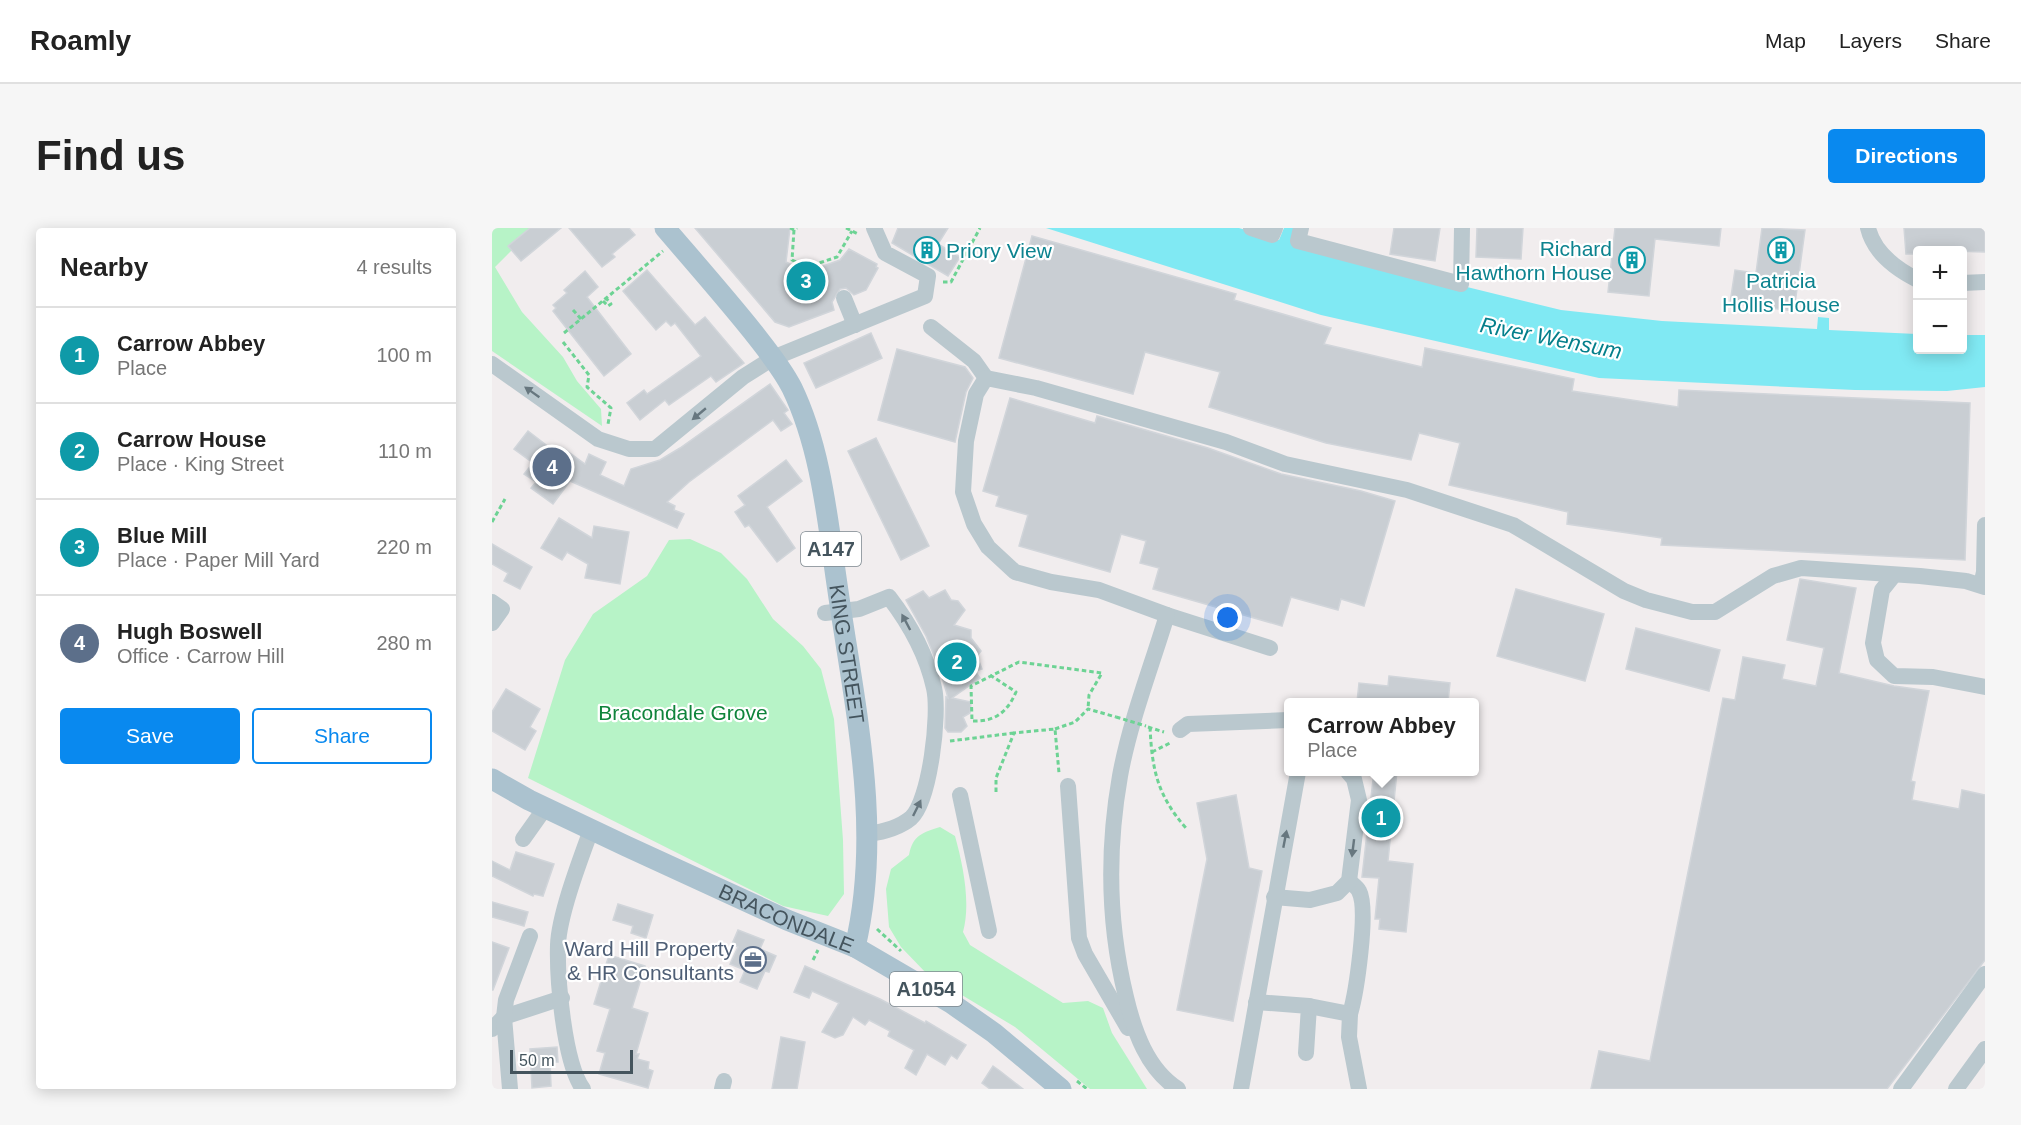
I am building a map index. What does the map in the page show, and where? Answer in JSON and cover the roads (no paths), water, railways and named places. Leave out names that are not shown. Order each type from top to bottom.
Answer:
[{"type":"main road","name":"KING STREET","points":[[665,228],[773,358],[792,387],[805,421],[818,474],[833,613],[861,747],[868,834],[863,915],[855,947]]},
{"type":"main road","name":"BRACONDALE","points":[[492,779],[591,830],[787,920],[855,947],[951,1003],[994,1033],[1061,1089]]},
{"type":"street","points":[[492,364],[598,439],[629,449],[655,449],[743,377],[773,358],[925,296],[928,276],[885,252],[874,228]]},
{"type":"street","points":[[1251,228],[1272,235],[1275,228]]},
{"type":"street","points":[[1301,228],[1298,241],[1461,284],[1462,228]]},
{"type":"street","points":[[1868,228],[1882,254],[1898,270],[1913,278]]},
{"type":"street","points":[[1967,283],[1985,282]]},
{"type":"street","points":[[844,298],[855,325]]},
{"type":"street","points":[[931,327],[974,361],[986,378],[1036,388],[1204,436],[1285,464],[1407,490],[1514,525],[1624,591],[1646,600],[1692,612],[1715,612],[1773,576],[1801,568],[1894,575],[1983,586],[1985,525]]},
{"type":"street","points":[[986,378],[976,394],[966,441],[963,492],[974,524],[988,547],[1015,572],[1051,582],[1099,590],[1167,615],[1270,648]]},
{"type":"street","points":[[1894,575],[1882,590],[1873,643],[1877,660],[1894,676],[1934,677],[1985,687]]},
{"type":"street","points":[[833,613],[889,597],[903,615],[924,658],[935,690],[934,743],[924,791],[912,817],[885,832],[868,834]]},
{"type":"street","points":[[492,602],[502,609],[492,622]]},
{"type":"street","points":[[1146,1056],[1131,1018],[1120,972],[1113,919],[1110,853],[1123,764],[1167,615]]},
{"type":"street","points":[[1177,732],[1188,724],[1284,720]]},
{"type":"street","points":[[1241,1089],[1297,776]]},
{"type":"street","points":[[1274,897],[1311,900],[1337,893],[1349,881],[1359,800],[1352,776]]},
{"type":"street","points":[[1064,781],[1079,938],[1085,954],[1146,1056],[1167,1082],[1178,1089]]},
{"type":"street","points":[[960,795],[989,931]]},
{"type":"street","points":[[523,839],[545,808]]},
{"type":"street","points":[[583,1089],[575,1078],[567,1052],[558,944],[572,887],[591,830]]},
{"type":"street","points":[[1349,881],[1359,892],[1362,916],[1356,994],[1350,1014],[1349,1037],[1359,1089]]},
{"type":"street","points":[[510,1089],[498,1023],[530,936]]},
{"type":"street","points":[[1901,1089],[1985,974]]},
{"type":"street","points":[[498,1023],[562,998]]},
{"type":"street","points":[[1256,1002],[1309,1006],[1350,1014]]},
{"type":"street","points":[[1306,1053],[1309,1006]]},
{"type":"street","points":[[1956,1089],[1985,1049]]},
{"type":"water","name":"River Wensum","points":[[1046,228],[1239,228],[1279,240],[1284,228],[1295,228],[1292,244],[1561,310],[1662,321],[1817,329],[1818,317],[1829,318],[1829,330],[1913,334],[1913,354],[1967,354],[1967,335],[1985,335],[1985,387],[1947,391],[1855,390],[1599,378],[1321,315]]},
{"type":"place","name":"Priory View","points":[[927,250]]},
{"type":"place","name":"Patricia Hollis House","points":[[1781,250]]},
{"type":"place","name":"Richard Hawthorn House","points":[[1632,260]]},
{"type":"place","name":"Blue Mill","points":[[806,281]]},
{"type":"place","name":"Hugh Boswell","points":[[552,467]]},
{"type":"place","name":"Carrow House","points":[[957,662]]},
{"type":"place","name":"Carrow Abbey","points":[[1381,818]]},
{"type":"place","name":"Ward Hill Property & HR Consultants","points":[[753,960]]},
{"type":"park label","name":"Bracondale Grove","points":[[683,712]]}]
